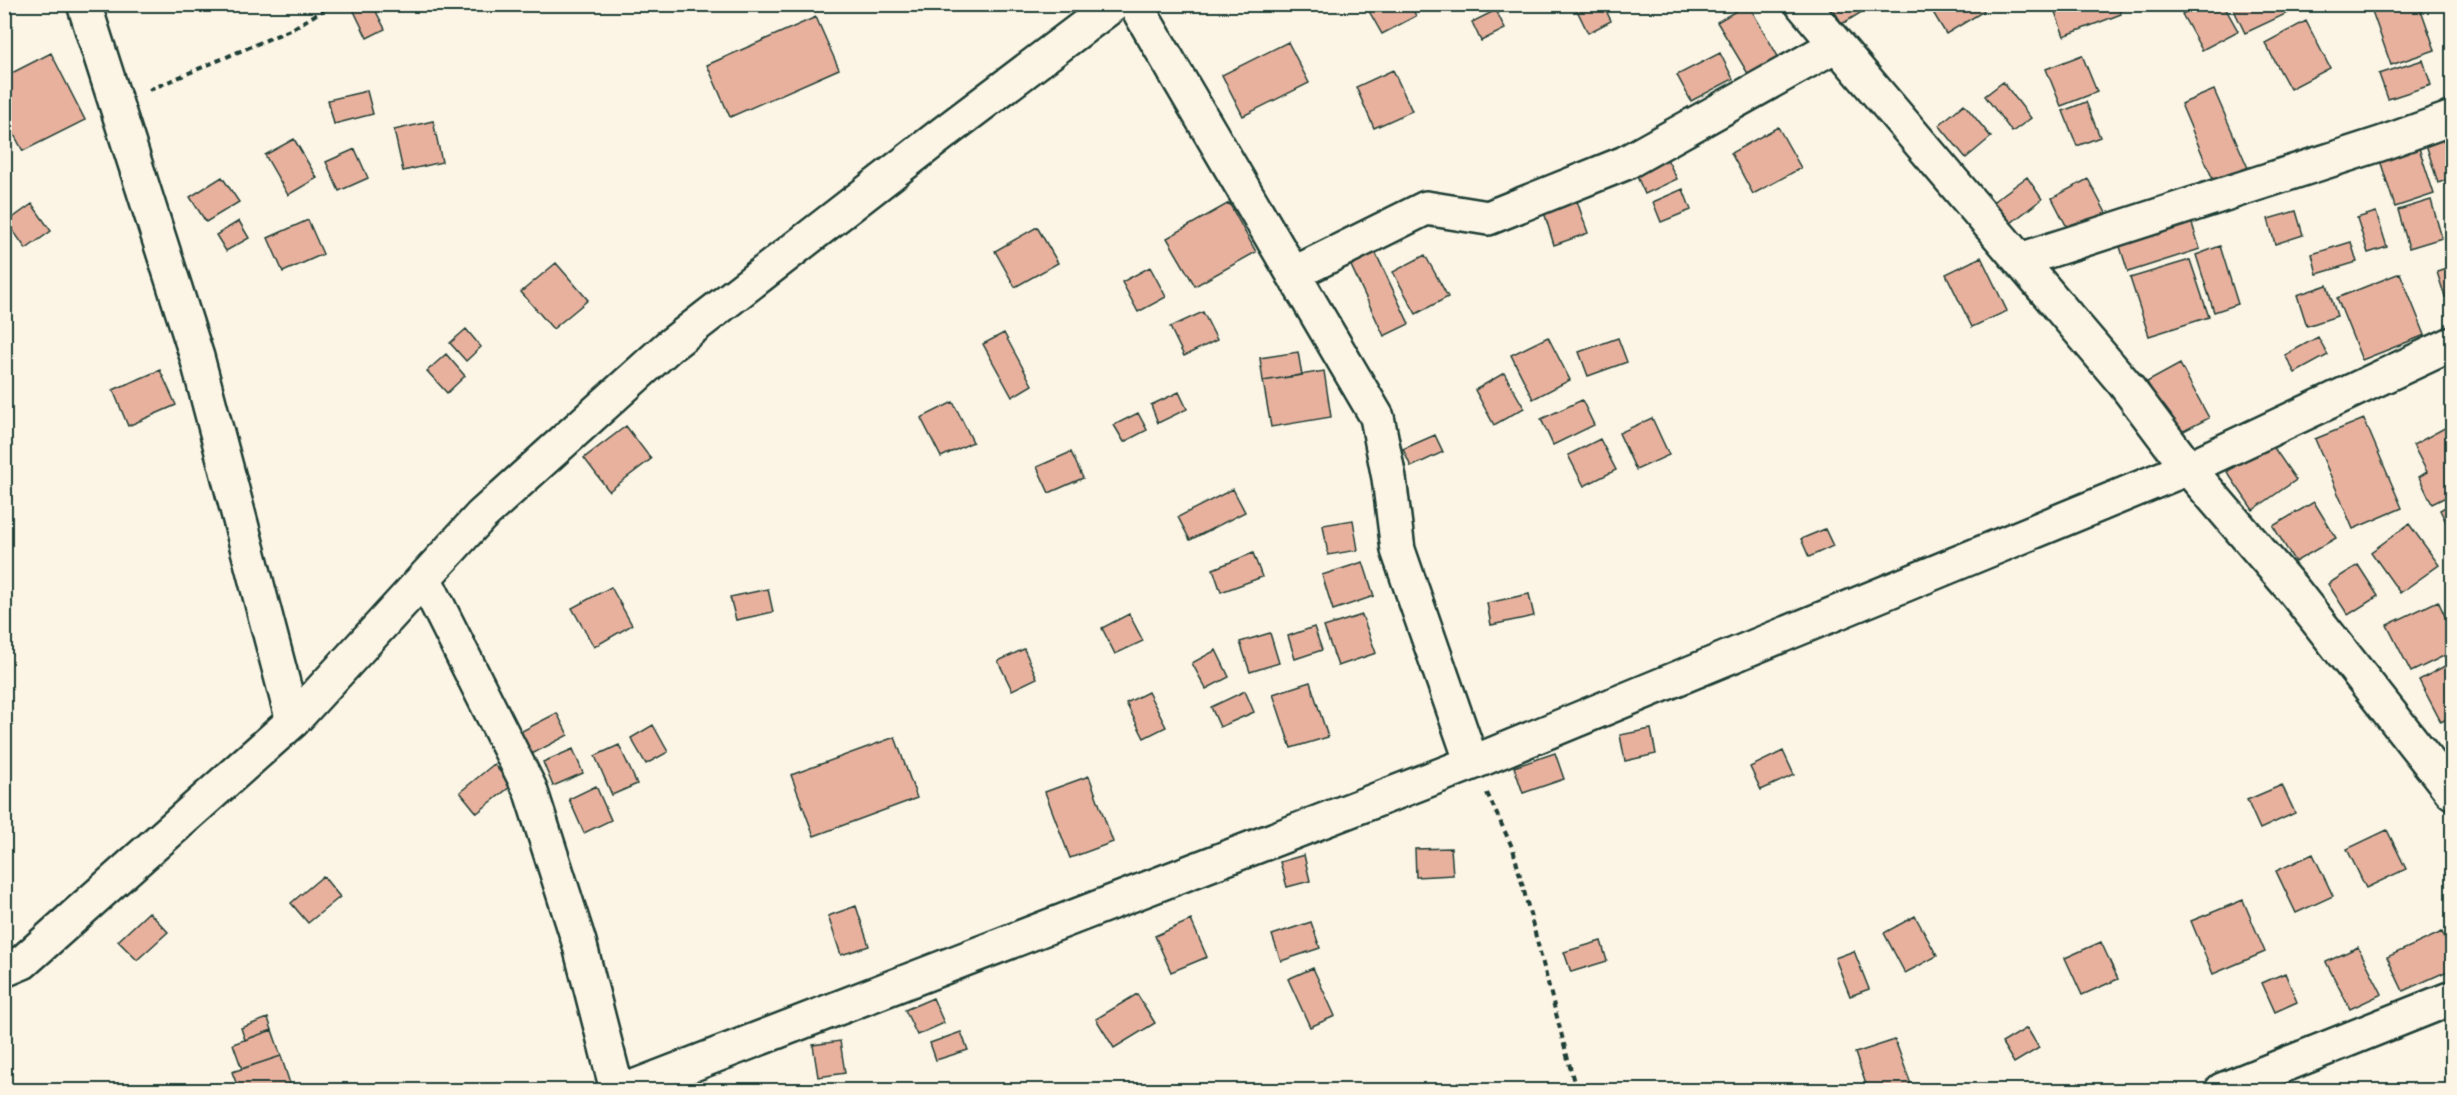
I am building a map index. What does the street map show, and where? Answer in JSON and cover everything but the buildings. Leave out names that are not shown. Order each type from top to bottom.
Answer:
[{"type":"street","points":[[84,4],[196,357],[293,721]]},
{"type":"street","points":[[4,970],[23,962],[293,721],[481,516],[668,347],[1114,4]]},
{"type":"street","points":[[1135,4],[1377,417],[1389,478],[1398,550],[1472,763]]},
{"type":"street","points":[[1802,4],[2124,383],[2188,468],[2294,591],[2452,792]]},
{"type":"street","points":[[1293,274],[1426,208],[1488,218],[1625,163],[1836,45]]},
{"type":"street","points":[[2020,260],[2380,144],[2452,118]]},
{"type":"street","points":[[626,1090],[1472,763],[2188,468],[2452,344]]},
{"type":"street","points":[[424,578],[530,789],[579,942],[616,1090]]},
{"type":"street","points":[[2222,1090],[2452,998]]},
{"type":"path","points":[[116,104],[292,29],[333,4]]},
{"type":"path","points":[[1472,763],[1513,849],[1576,1090]]}]
